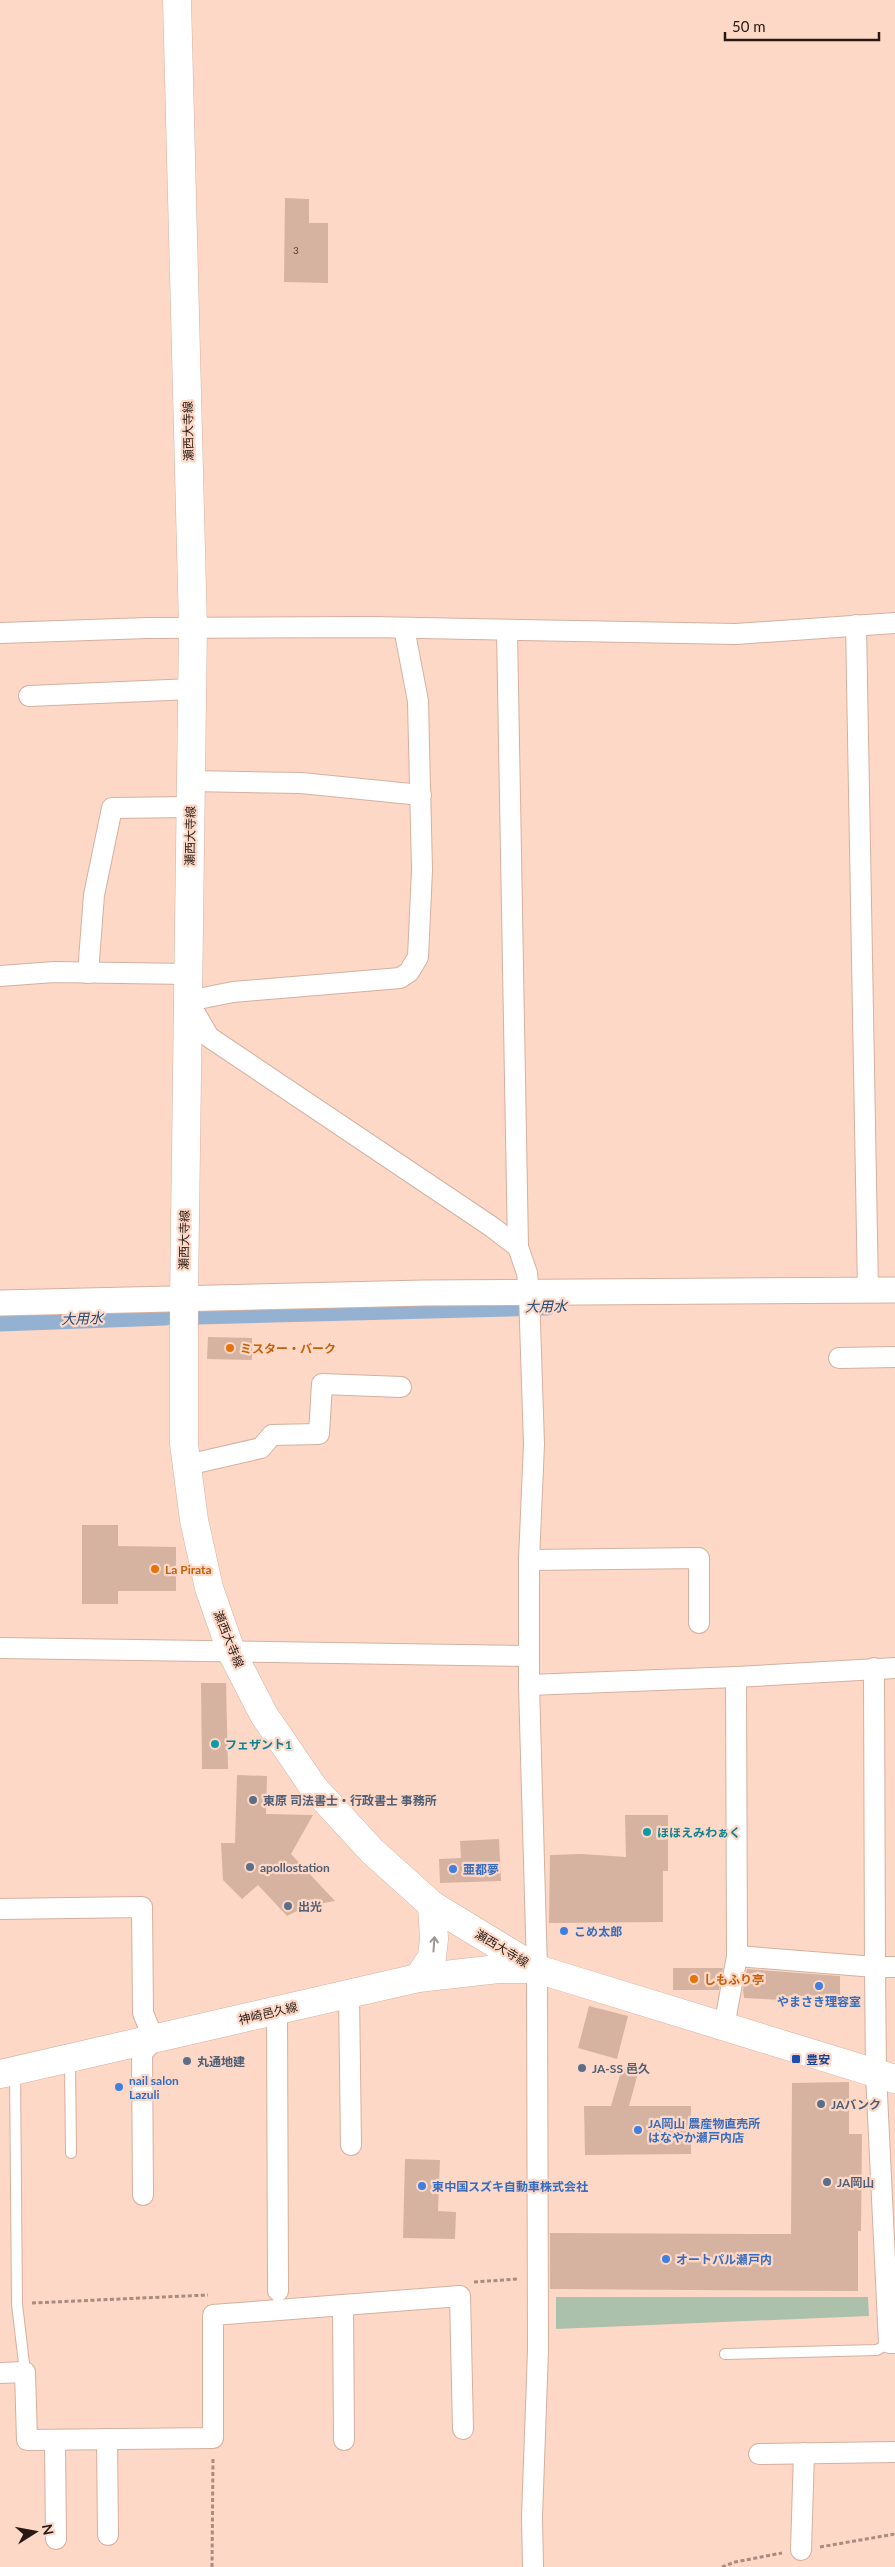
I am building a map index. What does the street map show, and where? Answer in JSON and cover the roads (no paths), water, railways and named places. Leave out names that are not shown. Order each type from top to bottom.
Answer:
[{"type":"main road","name":"瀬西大寺線","points":[[177,0],[192,628],[184,1444],[194,1520],[209,1588],[231,1651],[264,1715],[314,1788],[372,1851],[432,1905],[538,1969],[887,2076]]},
{"type":"main road","points":[[418,1978],[432,1957],[434,1939],[432,1905]]},
{"type":"main road","points":[[478,1971],[488,1958],[486,1946],[479,1933]]},
{"type":"main road","name":"神崎邑久線","points":[[7,2073],[418,1978],[478,1971],[538,1969]]},
{"type":"street","points":[[0,633],[192,628],[404,628],[736,634],[895,623]]},
{"type":"street","points":[[856,625],[868,1291]]},
{"type":"street","points":[[404,628],[418,702],[421,795],[422,870],[418,956],[409,972],[400,978],[233,992],[188,1001],[209,1037],[492,1227],[518,1247]]},
{"type":"street","points":[[507,630],[518,1247],[527,1273],[529,1292],[534,1444],[529,1560],[529,1656],[538,1969],[538,2350],[532,2517],[533,2567]]},
{"type":"street","points":[[29,696],[192,689]]},
{"type":"street","points":[[88,972],[94,895],[112,808],[190,794],[301,783],[421,795]]},
{"type":"street","points":[[0,976],[88,972],[188,974]]},
{"type":"street","points":[[0,1303],[529,1292],[895,1290]]},
{"type":"street","points":[[839,1358],[895,1357]]},
{"type":"street","points":[[187,1465],[261,1448],[272,1435],[319,1434],[322,1384],[401,1387]]},
{"type":"street","points":[[529,1560],[699,1558],[699,1623]]},
{"type":"street","points":[[0,1648],[529,1656]]},
{"type":"street","points":[[874,1668],[875,1973]]},
{"type":"street","points":[[530,1685],[736,1678],[895,1668]]},
{"type":"street","points":[[724,2027],[736,1956],[736,1678]]},
{"type":"street","points":[[0,1908],[142,1907],[143,2013],[154,2040],[142,2054],[143,2195]]},
{"type":"street","points":[[736,1956],[875,1973],[887,1979],[892,2344]]},
{"type":"street","points":[[875,1973],[895,1967]]},
{"type":"street","points":[[349,1994],[351,2145]]},
{"type":"street","points":[[277,2011],[278,2291]]},
{"type":"street","points":[[0,2373],[25,2372],[27,2440],[213,2438],[213,2315],[460,2296],[463,2429]]},
{"type":"street","points":[[343,2305],[344,2440]]},
{"type":"street","points":[[106,2439],[108,2535]]},
{"type":"street","points":[[55,2440],[56,2539]]},
{"type":"street","points":[[759,2454],[895,2452]]},
{"type":"street","points":[[801,2550],[804,2453]]},
{"type":"lane","points":[[70,2059],[71,2153]]},
{"type":"lane","points":[[7,2073],[17,2304],[25,2372]]},
{"type":"lane","points":[[725,2354],[877,2350],[892,2344]]},
{"type":"waterway","name":"大用水","points":[[197,1314],[547,1305]]},
{"type":"waterway","name":"大用水","points":[[0,1321],[165,1315]]},
{"type":"place","name":"ミスター・バーク","points":[[230,1348]]},
{"type":"place","name":"La Pirata","points":[[155,1569]]},
{"type":"place","name":"フェザント1","points":[[215,1744]]},
{"type":"place","name":"東原 司法書士・行政書士 事務所","points":[[253,1800]]},
{"type":"place","name":"ほほえみわぁく","points":[[647,1832]]},
{"type":"place","name":"apollostation","points":[[250,1867]]},
{"type":"place","name":"亜都夢","points":[[453,1869]]},
{"type":"place","name":"出光","points":[[288,1906]]},
{"type":"place","name":"こめ太郎","points":[[564,1931]]},
{"type":"place","name":"しもふり亭","points":[[694,1979]]},
{"type":"place","name":"やまさき理容室","points":[[819,1986]]},
{"type":"place","name":"豊安","points":[[796,2059]]},
{"type":"place","name":"丸通地建","points":[[187,2061]]},
{"type":"place","name":"JA-SS 邑久","points":[[582,2068]]},
{"type":"place","name":"nail salon Lazuli","points":[[119,2087]]},
{"type":"place","name":"JAバンク","points":[[821,2104]]},
{"type":"place","name":"JA岡山 農産物直売所 はなやか瀬戸内店","points":[[638,2130]]},
{"type":"place","name":"JA岡山","points":[[827,2182]]},
{"type":"place","name":"東中国スズキ自動車株式会社","points":[[422,2186]]},
{"type":"place","name":"オートパル瀬戸内","points":[[666,2259]]}]
